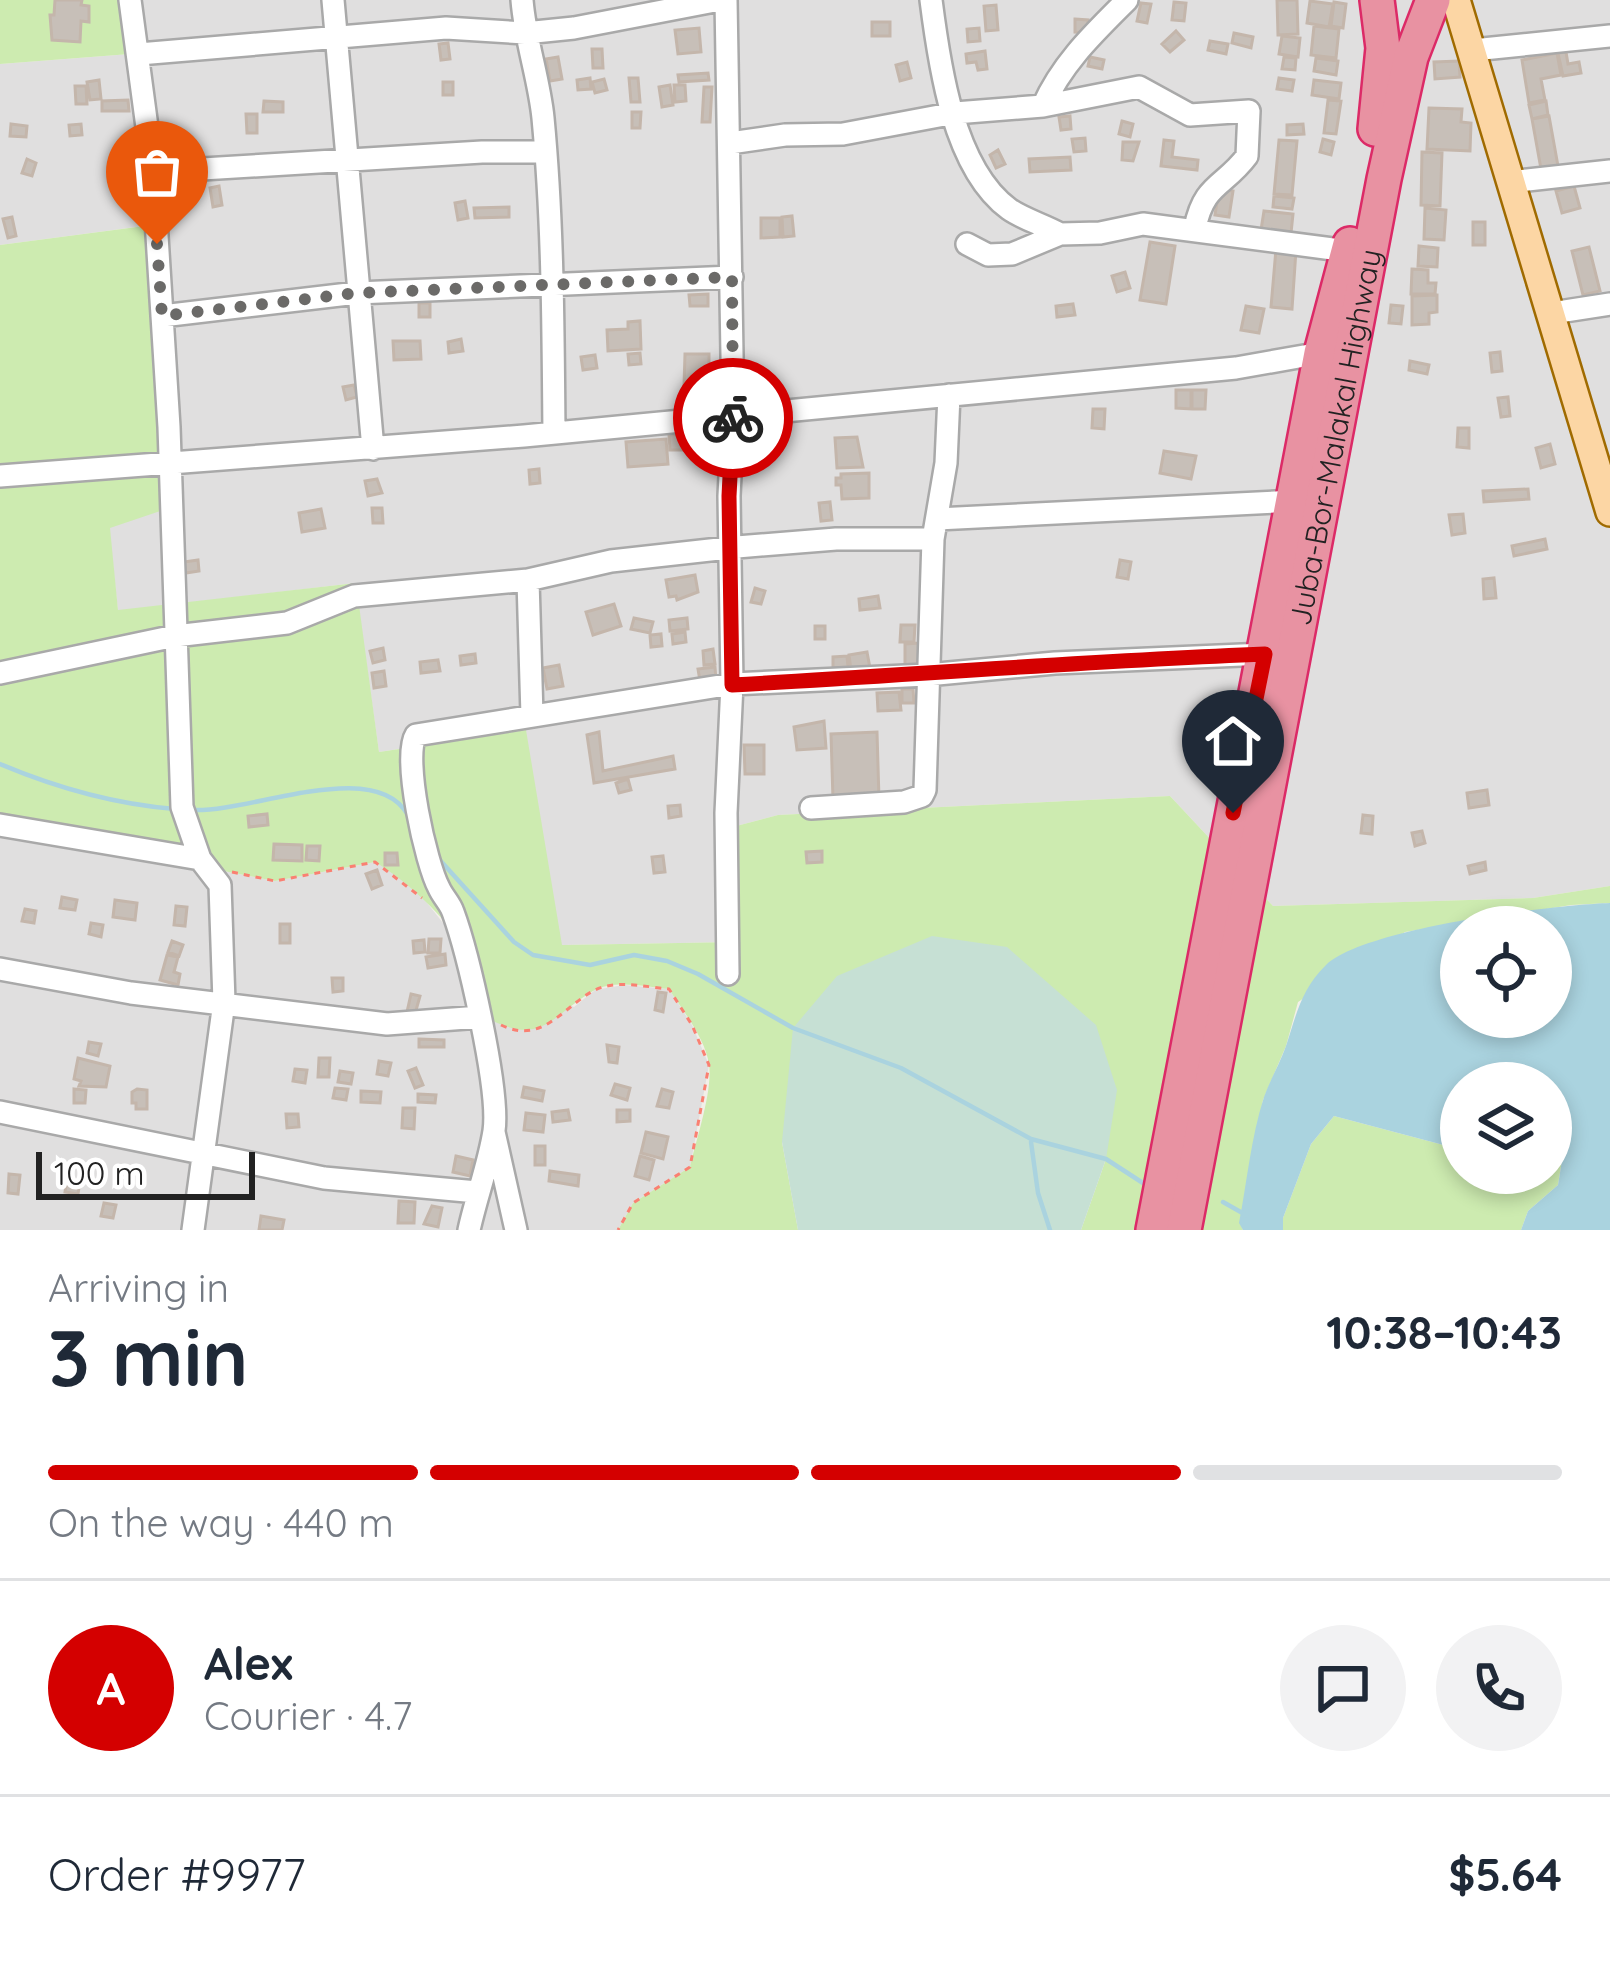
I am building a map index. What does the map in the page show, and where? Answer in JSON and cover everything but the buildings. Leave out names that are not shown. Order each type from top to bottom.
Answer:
[{"type":"highway","name":"Juba-Bor-Malakal Highway","points":[[1153,1230],[1321,353],[1380,99],[1383,48],[1378,0]]},
{"type":"highway","name":"Juba-Bor-Malakal Highway","points":[[1184,1230],[1379,200],[1411,57],[1433,0]]},
{"type":"main road","points":[[1456,0],[1610,512]]},
{"type":"street","points":[[130,0],[153,172],[170,461],[182,807],[220,885],[224,1002],[193,1230]]},
{"type":"street","points":[[333,0],[374,449]]},
{"type":"street","points":[[522,0],[543,117],[553,286],[554,433]]},
{"type":"street","points":[[140,55],[446,28],[525,33],[723,0],[733,414],[728,974]]},
{"type":"street","points":[[931,0],[945,89],[964,147],[1009,209],[1060,234]]},
{"type":"street","points":[[1043,106],[1053,83],[1089,37],[1127,0]]},
{"type":"street","points":[[1473,50],[1610,36]]},
{"type":"street","points":[[730,143],[785,135],[843,134],[955,112],[1043,106],[1139,87],[1190,115],[1249,111],[1247,156],[1216,183],[1199,207],[1195,228]]},
{"type":"street","points":[[153,172],[543,152]]},
{"type":"street","points":[[1509,182],[1610,171]]},
{"type":"street","points":[[968,244],[988,256],[1012,254],[1060,234],[1100,233],[1143,224],[1348,250]]},
{"type":"street","points":[[162,316],[357,293],[732,277]]},
{"type":"street","points":[[1552,313],[1610,304]]},
{"type":"street","points":[[0,476],[554,433],[1236,368],[1321,353]]},
{"type":"street","points":[[811,808],[904,802],[922,796],[935,529],[946,464],[949,394]]},
{"type":"street","points":[[0,673],[175,635],[287,622],[355,596],[528,580],[610,561],[1294,501]]},
{"type":"street","points":[[528,580],[532,716]]},
{"type":"street","points":[[516,1230],[494,1132],[486,1018],[452,908],[439,889],[422,839],[411,742],[416,735],[732,685],[1265,654]]},
{"type":"street","points":[[0,825],[208,864]]},
{"type":"street","points":[[0,969],[131,993],[387,1024],[486,1018]]},
{"type":"street","points":[[0,1112],[324,1178],[477,1192]]},
{"type":"street","points":[[469,1230],[494,1132]]},
{"type":"path","points":[[208,864],[275,881],[375,862],[424,899]]},
{"type":"path","points":[[486,1018],[512,1030],[549,1027],[595,990],[624,985],[669,989],[692,1025],[710,1065],[690,1167],[632,1203],[618,1230]]},
{"type":"shaded area","points":[[121,0],[1610,0],[1610,886],[1533,898],[1273,906],[1170,796],[778,815],[725,829],[737,942],[561,945],[525,730],[379,752],[355,583],[118,611],[109,528],[151,225],[0,245],[0,64],[130,54]]},
{"type":"shaded area","points":[[0,828],[275,881],[375,862],[424,899],[477,966],[574,1007],[595,990],[624,985],[669,989],[709,1065],[690,1167],[633,1203],[618,1230],[0,1230]]},
{"type":"green space","points":[[0,0],[121,0],[130,54],[0,64]]},
{"type":"green space","points":[[152,225],[181,504],[110,528],[118,610],[356,583],[379,752],[526,730],[562,945],[737,942],[725,829],[778,815],[1170,796],[1273,906],[1533,898],[1610,886],[1610,903],[1440,906],[1440,926],[1405,932],[1298,1002],[1263,1100],[1240,1223],[1243,1230],[1081,1230],[1106,1159],[782,1142],[798,1230],[618,1230],[633,1203],[690,1167],[706,1101],[707,1054],[669,989],[601,987],[547,1024],[524,1030],[509,1027],[491,1020],[479,970],[456,935],[417,894],[375,862],[275,881],[0,828],[0,245]]},
{"type":"green space","points":[[932,936],[1007,947],[1096,1025],[1117,1090],[1106,1159],[1081,1230],[798,1230],[782,1142],[793,1028],[837,976]]},
{"type":"green space","points":[[1334,1116],[1440,1144],[1440,1194],[1548,1194],[1528,1211],[1521,1230],[1283,1230],[1283,1218],[1311,1144]]},
{"type":"water","points":[[1610,903],[1610,1230],[1521,1230],[1528,1211],[1548,1194],[1572,1194],[1572,1062],[1440,1062],[1440,1144],[1334,1116],[1311,1144],[1283,1218],[1283,1230],[1243,1230],[1239,1223],[1264,1097],[1305,993],[1326,965],[1379,940],[1440,926],[1440,1038],[1572,1038],[1572,906]]},
{"type":"waterway","points":[[0,764],[86,794],[175,809]]},
{"type":"waterway","points":[[192,810],[341,788],[392,798],[408,815]]},
{"type":"waterway","points":[[438,858],[514,942],[533,955],[590,965],[634,955],[667,961],[793,1028],[901,1068],[1031,1139],[1106,1159],[1146,1185]]},
{"type":"waterway","points":[[1031,1142],[1038,1193],[1050,1230]]},
{"type":"waterway","points":[[1223,1202],[1246,1215]]},
{"type":"way so far","points":[[157,244],[162,316],[357,293],[732,277],[733,418]]},
{"type":"route","points":[[733,418],[729,496],[732,685],[1265,654],[1233,813]]}]
